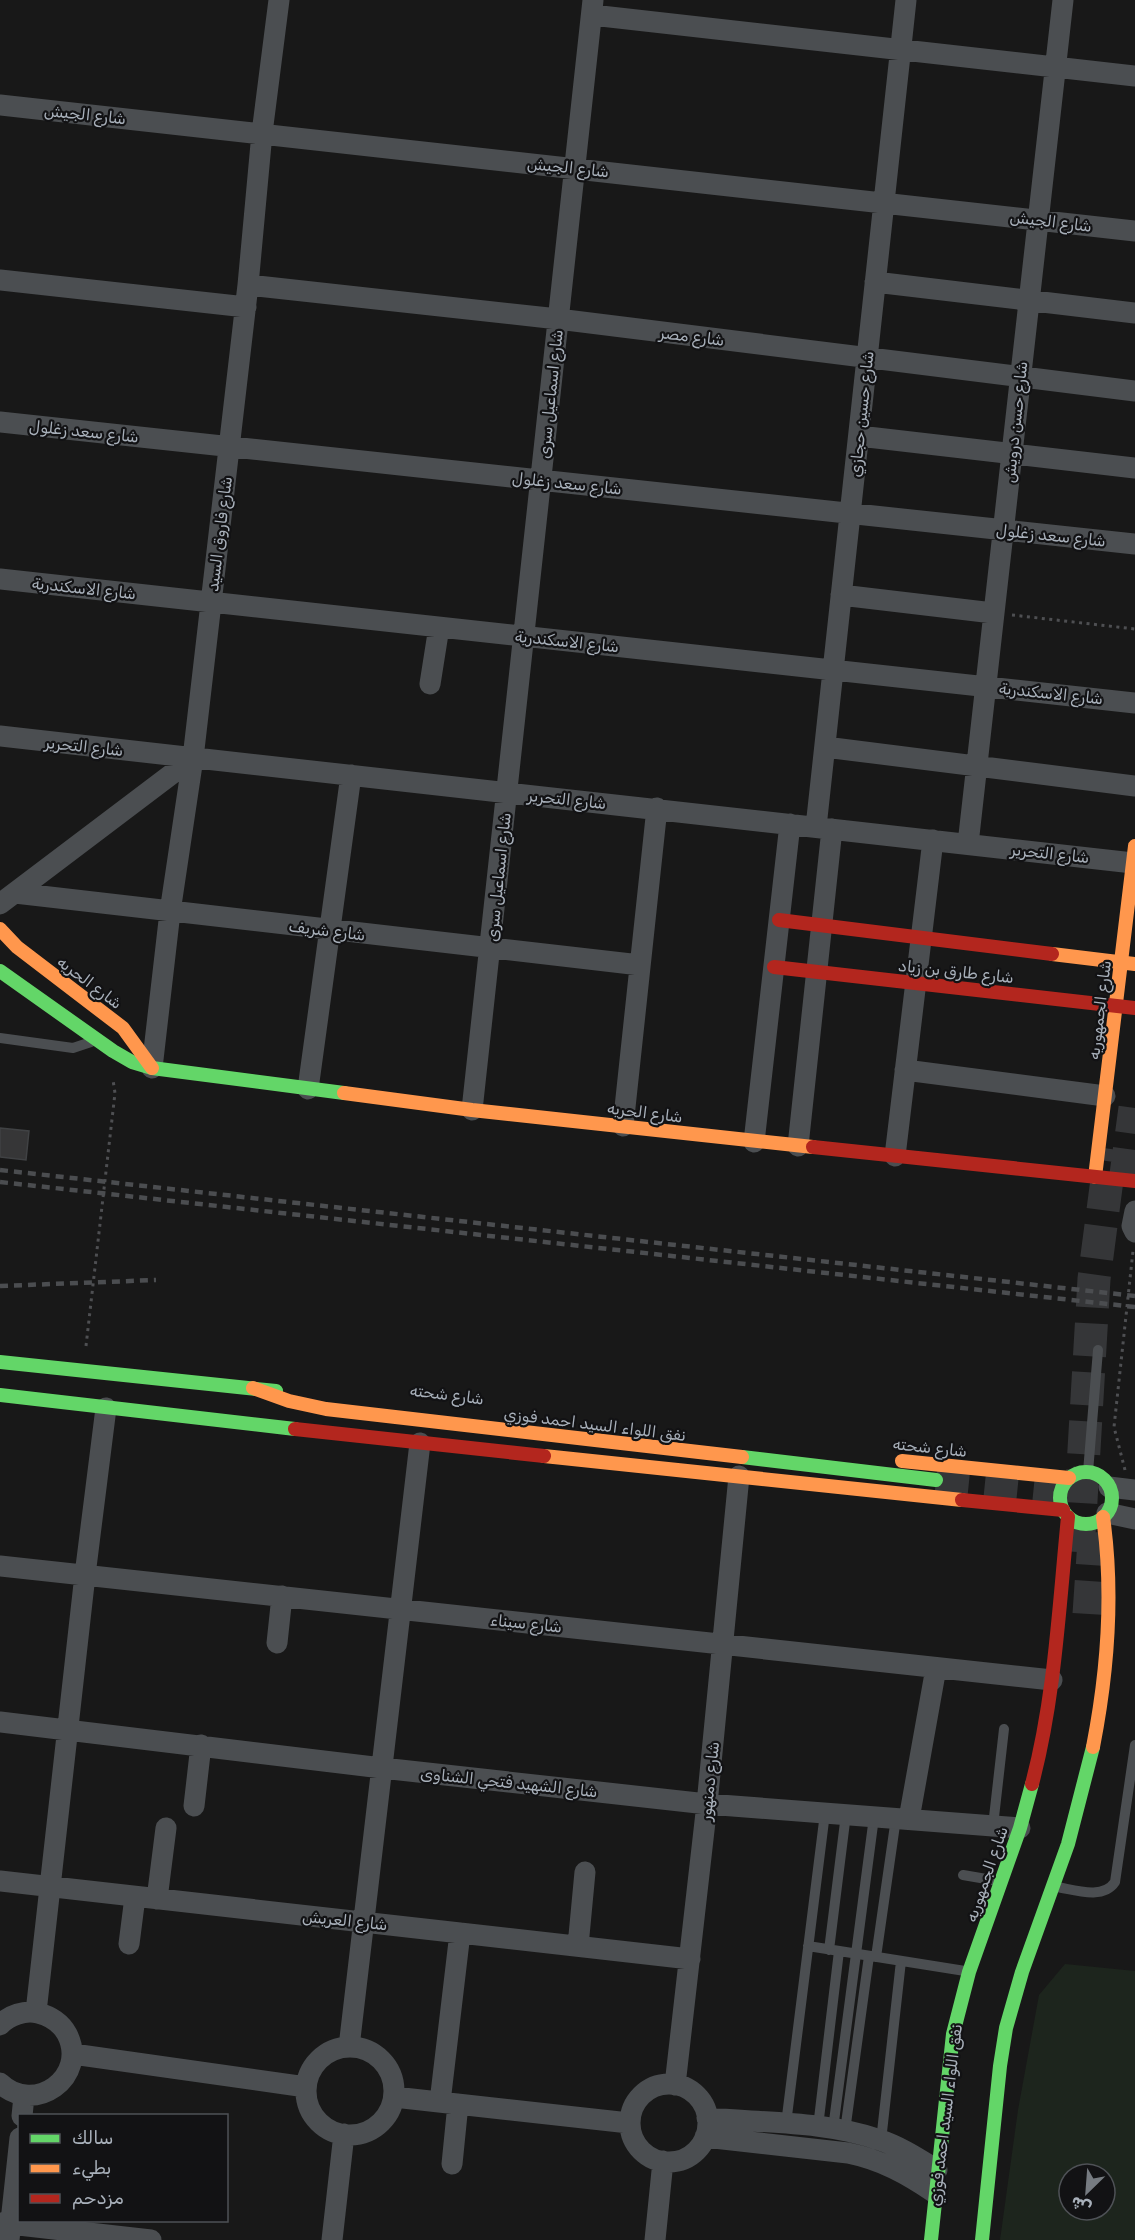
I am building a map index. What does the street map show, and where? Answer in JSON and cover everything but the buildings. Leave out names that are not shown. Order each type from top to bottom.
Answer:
[{"type":"main road","name":"شارع الجمهوريه","points":[[1095,1177],[1134,854]]},
{"type":"main road","points":[[1128,913],[1135,926]]},
{"type":"main road","name":"شارع طارق بن زياد","points":[[779,920],[1135,964]]},
{"type":"main road","name":"شارع الحريه","points":[[0,929],[16,947],[123,1028],[152,1068]]},
{"type":"main road","name":"شارع طارق بن زياد","points":[[774,967],[1135,1008]]},
{"type":"main road","name":"شارع الحريه","points":[[0,971],[132,1062],[152,1068],[472,1110],[1135,1181]]},
{"type":"main road","name":"شارع شحته","points":[[0,1362],[253,1388],[848,1456]]},
{"type":"main road","name":"نفق اللواء السيد احمد فوزي","points":[[253,1388],[289,1401],[327,1409],[936,1480]]},
{"type":"main road","name":"شارع شحته","points":[[4,1398],[739,1476],[999,1487],[1069,1478]]},
{"type":"main road","name":"شارع شحته","points":[[882,1459],[999,1487],[1066,1514]]},
{"type":"main road","points":[[982,2240],[1003,2043],[1015,1993],[1078,1809],[1095,1730],[1108,1639],[1109,1568],[1105,1515],[1112,1501],[1109,1486],[1100,1477],[1088,1472],[1081,1472],[1069,1478],[1060,1492],[1066,1514],[1086,1524],[1105,1515]]},
{"type":"main road","name":"شارع الجمهوريه","points":[[931,2240],[950,2055],[958,2013],[969,1972],[1020,1828],[1039,1756],[1052,1680],[1064,1566],[1066,1514]]},
{"type":"main road","points":[[1064,1566],[1078,1561]]},
{"type":"main road","points":[[1093,1561],[1109,1568]]},
{"type":"street","name":"شارع فاروق السيد","points":[[152,1068],[170,912],[193,758],[246,307],[262,133],[279,0]]},
{"type":"street","name":"شارع حسين حجازي","points":[[798,1146],[822,924],[825,747],[906,0]]},
{"type":"street","name":"شارع حسن درويش","points":[[968,844],[1063,0]]},
{"type":"street","points":[[593,8],[901,50],[1135,76]]},
{"type":"street","name":"شارع اسماعيل سرى","points":[[472,1110],[593,8]]},
{"type":"street","name":"شارع الجيش","points":[[0,105],[1135,231]]},
{"type":"street","points":[[0,280],[246,307]]},
{"type":"street","points":[[875,282],[1135,313]]},
{"type":"street","name":"شارع مصر","points":[[248,285],[558,319],[1135,391]]},
{"type":"street","name":"شارع سعد زغلول","points":[[0,422],[1135,544]]},
{"type":"street","points":[[859,436],[1135,468]]},
{"type":"street","name":"شارع الاسكندرية","points":[[0,579],[1135,702]]},
{"type":"street","points":[[841,595],[993,613]]},
{"type":"street","points":[[430,684],[438,627]]},
{"type":"street","name":"شارع التحرير","points":[[0,736],[968,844],[1134,854]]},
{"type":"street","points":[[825,747],[1135,786]]},
{"type":"street","points":[[7,899],[193,758]]},
{"type":"street","points":[[308,1089],[351,775]]},
{"type":"street","points":[[623,1126],[657,808]]},
{"type":"street","points":[[754,1142],[790,824]]},
{"type":"street","points":[[895,1156],[933,840]]},
{"type":"street","name":"شارع شريف","points":[[7,899],[170,912],[640,964]]},
{"type":"street","points":[[905,1070],[1105,1096]]},
{"type":"street","points":[[1134,1239],[1132,1226],[1135,1210]]},
{"type":"street","points":[[36,2012],[84,1575],[106,1408]]},
{"type":"street","points":[[349,2047],[420,1443]]},
{"type":"street","name":"شارع دمنهور","points":[[675,2085],[707,1804],[739,1476]]},
{"type":"street","points":[[1109,1486],[1133,1490]]},
{"type":"street","points":[[1105,1515],[1135,1520]]},
{"type":"street","name":"شارع سيناء","points":[[0,1566],[1052,1680]]},
{"type":"street","points":[[277,1643],[282,1596]]},
{"type":"street","points":[[902,1819],[936,1668]]},
{"type":"street","name":"شارع الشهيد فتحي الشناوى","points":[[0,1722],[707,1804],[1020,1828]]},
{"type":"street","points":[[194,1806],[201,1745]]},
{"type":"street","points":[[157,1899],[166,1828]]},
{"type":"street","points":[[578,1946],[585,1872]]},
{"type":"street","name":"شارع العريش","points":[[0,1881],[690,1959]]},
{"type":"street","points":[[129,1944],[135,1897]]},
{"type":"street","points":[[452,2164],[449,2103],[460,1933]]},
{"type":"street","points":[[0,2025],[13,2016],[36,2012],[48,2016],[66,2031],[73,2054],[68,2072],[58,2086],[23,2105],[14,2093],[0,2083]]},
{"type":"street","points":[[349,2047],[360,2048],[379,2058],[392,2076],[394,2097],[390,2110],[382,2122],[371,2130],[358,2134],[344,2134],[320,2123],[307,2100],[306,2087],[316,2064],[336,2049],[349,2047]]},
{"type":"street","points":[[73,2054],[306,2087]]},
{"type":"street","points":[[675,2085],[693,2092],[705,2109],[706,2128],[693,2154],[673,2162],[663,2161],[643,2152],[636,2144],[629,2124],[634,2104],[640,2096],[656,2086],[675,2085]]},
{"type":"street","points":[[394,2097],[629,2124]]},
{"type":"street","points":[[706,2128],[786,2125],[832,2129],[881,2141],[909,2153],[937,2170]]},
{"type":"street","points":[[706,2128],[867,2157],[901,2171],[935,2193]]},
{"type":"street","points":[[332,2240],[344,2134]]},
{"type":"street","points":[[18,2152],[7,2229],[151,2240]]},
{"type":"street","points":[[655,2240],[663,2161]]},
{"type":"lane","points":[[0,1038],[74,1048],[97,1039]]},
{"type":"lane","points":[[1088,1472],[1098,1350]]},
{"type":"lane","points":[[993,1826],[1004,1729]]},
{"type":"lane","points":[[1053,1886],[1096,1893],[1111,1887],[1115,1882],[1135,1745]]},
{"type":"lane","points":[[786,2125],[808,1946],[835,1814]]},
{"type":"lane","points":[[832,2129],[835,1814]]},
{"type":"lane","points":[[832,2129],[874,1816]]},
{"type":"lane","points":[[832,2129],[873,1956],[902,1819]]},
{"type":"lane","points":[[963,1875],[1001,1881]]},
{"type":"lane","points":[[808,1946],[969,1972]]},
{"type":"lane","points":[[881,2141],[901,1961]]},
{"type":"path","points":[[993,613],[1135,629]]},
{"type":"path","points":[[86,1346],[115,1093],[112,1076]]},
{"type":"path","points":[[1133,1490],[1114,1427],[1134,1239]]},
{"type":"shaded area","points":[[1065,1964],[1135,1971],[1135,2240],[1000,2240],[1018,2110],[1039,1995]]},
{"type":"tunnel","points":[[1125,1182],[1135,1108]]},
{"type":"tunnel","points":[[1078,1552],[1094,1279],[1111,1149]]},
{"type":"tunnel","points":[[936,1480],[1044,1491],[1068,1488],[1082,1481]]},
{"type":"tunnel","points":[[1089,1614],[1095,1526]]},
{"type":"railway","points":[[0,1170],[1135,1296]]},
{"type":"railway","points":[[0,1182],[1135,1307]]},
{"type":"railway","points":[[0,1286],[156,1280]]},
{"type":"traffic: fast","points":[[0,971],[132,1062],[152,1068],[344,1093]]},
{"type":"traffic: fast","points":[[0,1362],[276,1391]]},
{"type":"traffic: fast","points":[[0,1395],[295,1429]]},
{"type":"traffic: fast","points":[[742,1457],[936,1480]]},
{"type":"traffic: fast","points":[[1086,1472],[1100,1476],[1108,1484],[1112,1498],[1108,1512],[1100,1520],[1086,1524],[1072,1520],[1064,1512],[1060,1498],[1064,1484],[1072,1476],[1086,1472]]},
{"type":"traffic: fast","points":[[982,2240],[1006,2028],[1022,1972],[1068,1844],[1093,1747]]},
{"type":"traffic: fast","points":[[931,2240],[953,2034],[969,1972],[1020,1828],[1032,1784]]},
{"type":"traffic: slow","points":[[1095,1177],[1135,846]]},
{"type":"traffic: slow","points":[[0,929],[17,947],[123,1028],[152,1068]]},
{"type":"traffic: slow","points":[[1052,954],[1135,964]]},
{"type":"traffic: slow","points":[[344,1093],[472,1110],[813,1147]]},
{"type":"traffic: slow","points":[[253,1388],[289,1401],[326,1409],[742,1457]]},
{"type":"traffic: slow","points":[[544,1456],[962,1500]]},
{"type":"traffic: slow","points":[[902,1461],[1069,1478]]},
{"type":"traffic: slow","points":[[1093,1747],[1108,1632],[1108,1575],[1103,1517]]},
{"type":"traffic: jam","points":[[779,920],[1052,954]]},
{"type":"traffic: jam","points":[[774,967],[1135,1008]]},
{"type":"traffic: jam","points":[[813,1147],[1135,1181]]},
{"type":"traffic: jam","points":[[295,1429],[544,1456]]},
{"type":"traffic: jam","points":[[962,1500],[1063,1510]]},
{"type":"traffic: jam","points":[[1032,1784],[1051,1685],[1068,1517]]}]
